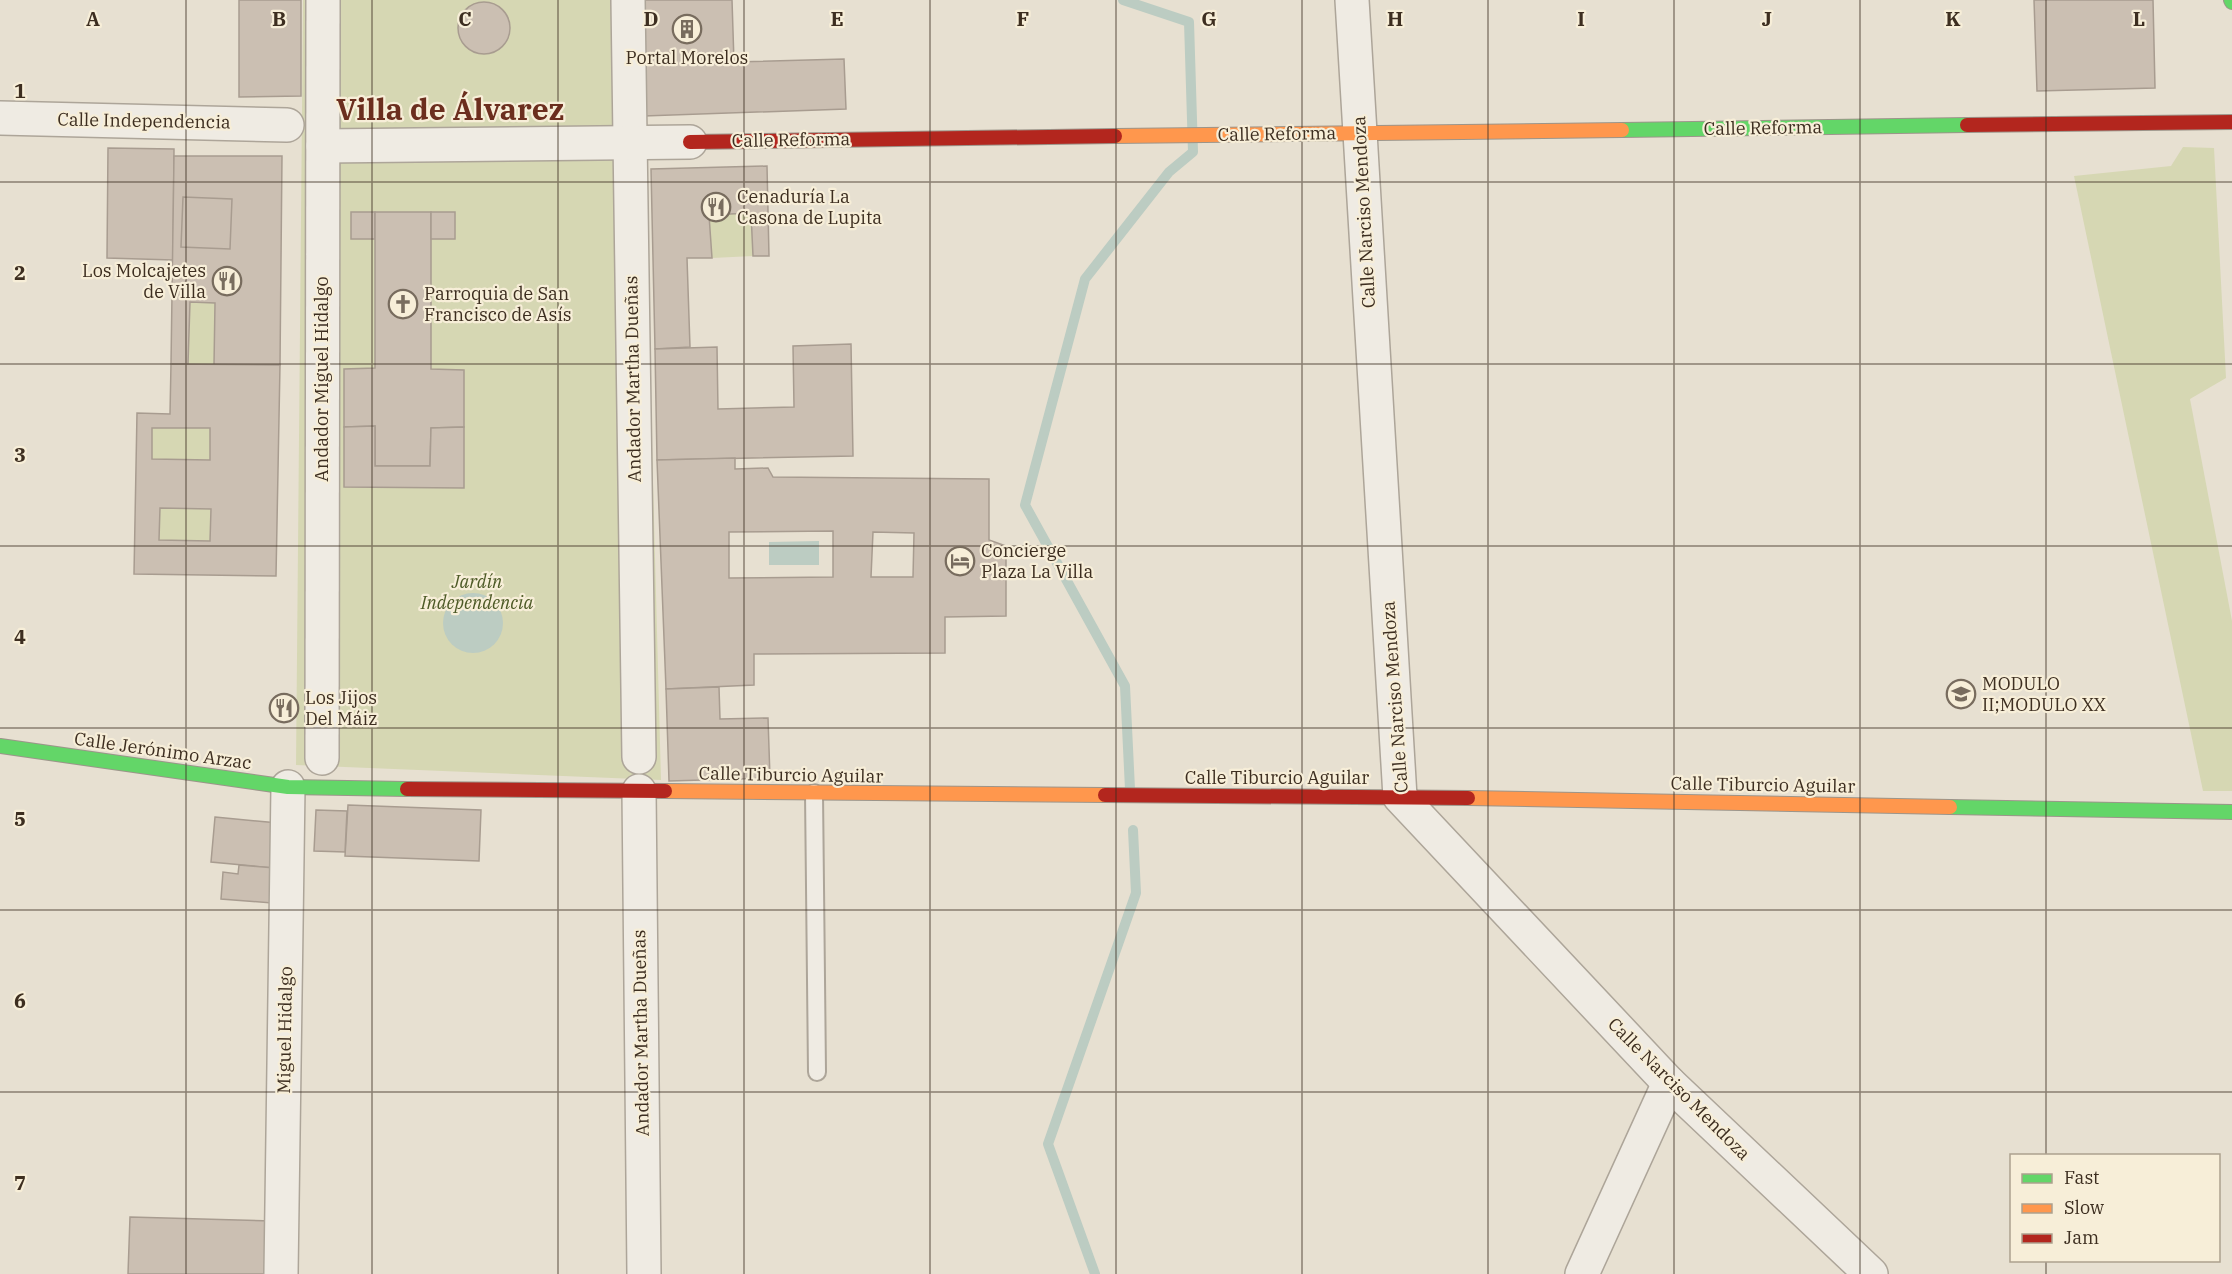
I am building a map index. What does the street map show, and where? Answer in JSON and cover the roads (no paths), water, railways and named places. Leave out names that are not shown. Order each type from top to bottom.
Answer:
[{"type":"street","name":"Andador Miguel Hidalgo","points":[[322,773],[323,0]]},
{"type":"street","name":"Andador Martha Dueñas","points":[[628,0],[639,757]]},
{"type":"street","name":"Calle Narciso Mendoza","points":[[1352,0],[1400,797],[1669,1083],[1871,1274]]},
{"type":"street","name":"Calle Independencia","points":[[0,118],[287,125]]},
{"type":"street","name":"Calle Reforma","points":[[323,146],[2232,122]]},
{"type":"street","name":"Calle Jerónimo Arzac","points":[[0,746],[288,787],[322,773]]},
{"type":"street","name":"Calle Tiburcio Aguilar","points":[[322,773],[639,791],[1400,797],[2232,812]]},
{"type":"street","name":"Miguel Hidalgo","points":[[281,1274],[288,787]]},
{"type":"street","name":"Andador Martha Dueñas","points":[[639,791],[644,1274]]},
{"type":"street","points":[[1582,1274],[1669,1083]]},
{"type":"lane","points":[[814,793],[817,1072]]},
{"type":"waterway","points":[[1123,0],[1189,22],[1193,152],[1169,172],[1085,279],[1025,505],[1125,686],[1130,789]]},
{"type":"waterway","points":[[1095,1274],[1048,1144],[1136,893],[1133,830]]},
{"type":"place","name":"Portal Morelos","points":[[687,29]]},
{"type":"place","name":"Cenaduría La Casona de Lupita","points":[[716,207]]},
{"type":"place","name":"Los Molcajetes de Villa","points":[[227,281]]},
{"type":"place","name":"Parroquia de San Francisco de Asís","points":[[403,304]]},
{"type":"place","name":"Concierge Plaza La Villa","points":[[960,561]]},
{"type":"place","name":"MODULO II;MODULO XX","points":[[1961,694]]},
{"type":"place","name":"Los Jijos Del Máiz","points":[[284,708]]},
{"type":"district","name":"Villa de Álvarez","points":[[450,110]]},
{"type":"park label","name":"Jardín Independencia","points":[[477,592]]}]
